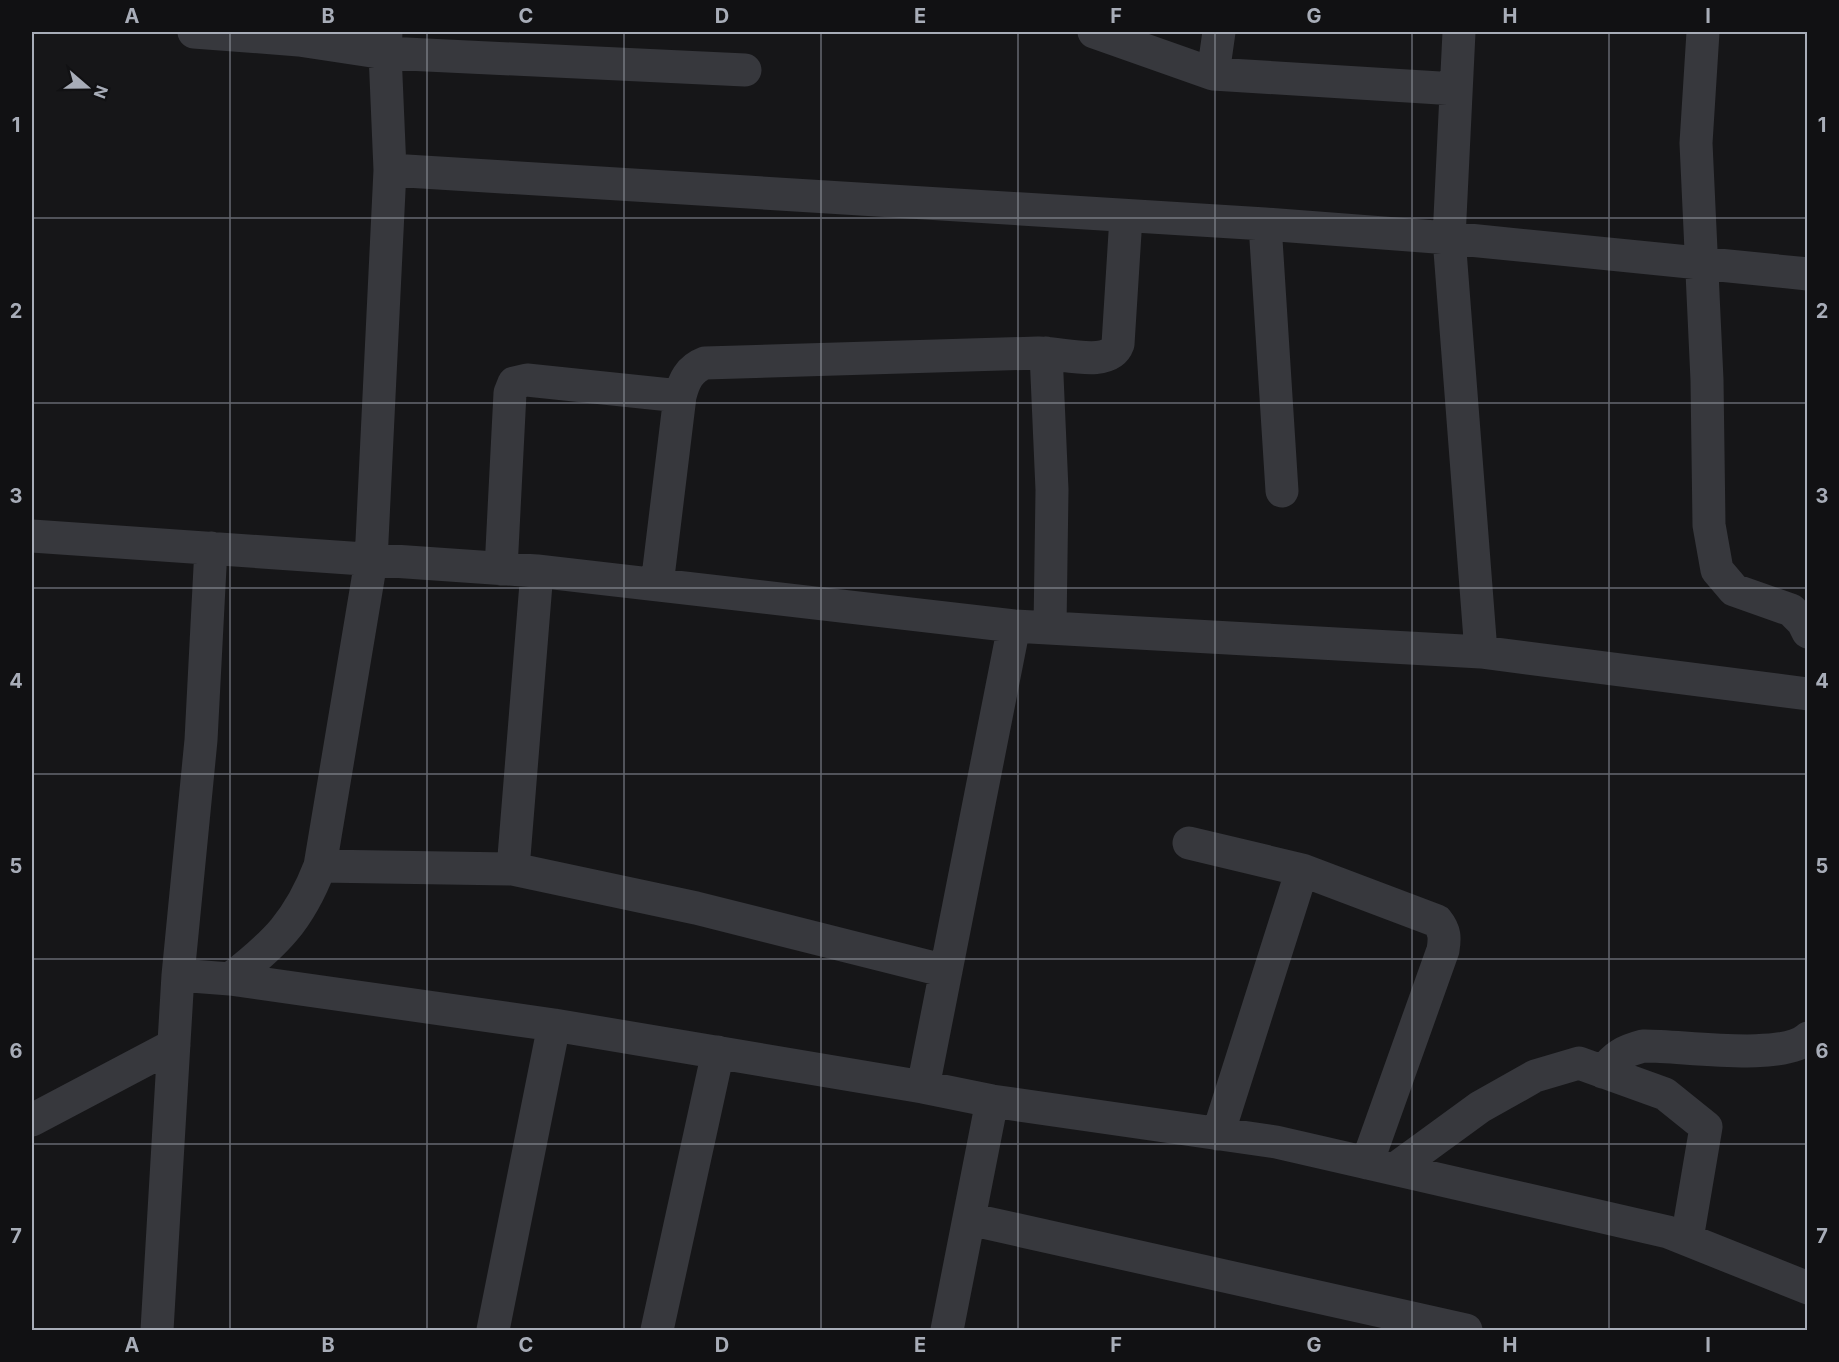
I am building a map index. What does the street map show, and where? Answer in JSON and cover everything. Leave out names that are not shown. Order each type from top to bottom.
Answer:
[{"type":"street","points":[[194,32],[299,40],[385,42],[745,70]]},
{"type":"street","points":[[1094,32],[1213,74],[1456,89]]},
{"type":"street","points":[[1213,74],[1219,32]]},
{"type":"street","points":[[1459,32],[1449,238],[1481,652]]},
{"type":"street","points":[[1703,32],[1696,143],[1702,262],[1709,525],[1717,570],[1734,590],[1791,610],[1803,622],[1808,632]]},
{"type":"street","points":[[230,979],[267,950],[285,929],[308,897],[320,866],[371,561],[390,170],[385,42]]},
{"type":"street","points":[[390,170],[1265,224],[1449,238],[1808,274]]},
{"type":"street","points":[[657,585],[680,396],[692,371],[705,363],[1046,352],[1095,358],[1106,357],[1116,350],[1120,331],[1126,217]]},
{"type":"street","points":[[1265,224],[1282,491]]},
{"type":"street","points":[[1046,352],[1052,490],[1050,628]]},
{"type":"street","points":[[501,569],[510,393],[514,383],[526,380],[680,396]]},
{"type":"street","points":[[32,536],[537,571],[1014,626],[1481,652],[1808,694]]},
{"type":"street","points":[[157,1330],[166,1212],[178,975],[201,740],[211,548]]},
{"type":"street","points":[[513,868],[537,571]]},
{"type":"street","points":[[922,1086],[1014,626]]},
{"type":"street","points":[[1189,843],[1302,870],[1437,921],[1445,937],[1443,950],[1381,1166]]},
{"type":"street","points":[[320,866],[513,868],[696,908],[946,971]]},
{"type":"street","points":[[1218,1134],[1302,870]]},
{"type":"street","points":[[178,975],[230,979],[554,1025],[922,1086],[992,1101],[1276,1142],[1668,1232],[1808,1288]]},
{"type":"street","points":[[493,1330],[554,1025]]},
{"type":"street","points":[[1603,1072],[1619,1054],[1642,1046],[1757,1052],[1786,1047],[1808,1038]]},
{"type":"street","points":[[32,1120],[174,1045]]},
{"type":"street","points":[[657,1330],[718,1052]]},
{"type":"street","points":[[1381,1166],[1535,1076],[1579,1063],[1665,1094],[1706,1127],[1687,1239]]},
{"type":"street","points":[[947,1330],[992,1101]]},
{"type":"street","points":[[969,1219],[1466,1330]]}]
